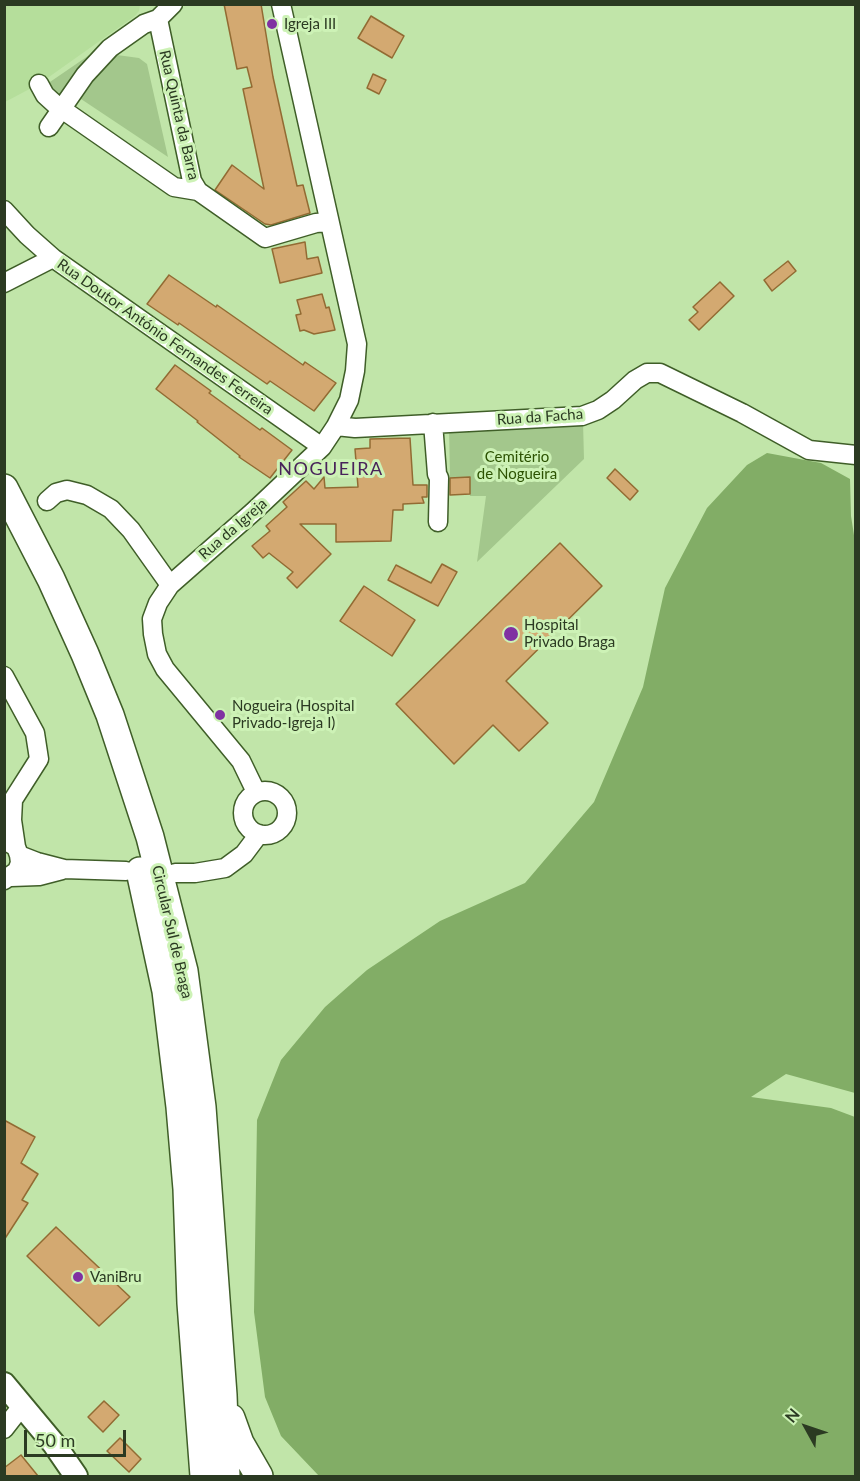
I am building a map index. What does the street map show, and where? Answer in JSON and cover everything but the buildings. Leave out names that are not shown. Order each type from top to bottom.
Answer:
[{"type":"highway","name":"Circular Sul de Braga","points":[[4,488],[51,579],[110,714],[137,794],[184,971],[202,1107],[223,1395],[226,1476]]},
{"type":"highway","name":"Circular Sul de Braga","points":[[4,528],[51,621],[93,723],[136,853],[155,934],[166,991],[180,1107],[204,1476]]},
{"type":"highway","points":[[223,1395],[240,1443],[259,1476]]},
{"type":"main road","points":[[4,1384],[54,1444],[76,1476]]},
{"type":"main road","points":[[54,1444],[87,1476]]},
{"type":"street","points":[[49,127],[85,75],[110,48],[144,24],[158,19],[173,4]]},
{"type":"street","name":"Rua da Igreja","points":[[256,792],[241,761],[165,669],[157,654],[152,619],[158,603],[170,585],[322,447],[349,400],[357,345],[281,4]]},
{"type":"street","name":"Rua Quinta da Barra","points":[[158,19],[192,181],[198,191],[265,238],[316,223],[329,222]]},
{"type":"street","points":[[39,84],[45,95],[62,108],[174,187],[198,191]]},
{"type":"street","points":[[4,210],[27,236],[53,258]]},
{"type":"street","name":"Rua Doutor António Fernandes Ferreira","points":[[4,283],[53,258],[322,447]]},
{"type":"street","name":"Rua da Facha","points":[[336,426],[355,428],[582,416],[598,410],[647,373],[660,373],[742,413],[809,450],[855,455]]},
{"type":"street","points":[[433,423],[439,478],[438,522]]},
{"type":"street","points":[[46,501],[67,490],[87,495],[111,509],[131,530],[170,585]]},
{"type":"street","points":[[4,676],[35,733],[39,759],[9,807],[13,848],[20,863],[17,871],[8,878]]},
{"type":"street","points":[[272,791],[279,795],[287,808],[285,823],[280,829],[266,835],[247,827],[242,814],[246,801],[256,792],[272,791]]},
{"type":"street","points":[[175,873],[195,873],[225,867],[244,854],[259,834]]},
{"type":"street","points":[[13,848],[37,862],[64,869],[126,871]]},
{"type":"street","points":[[8,878],[39,876],[64,869]]},
{"type":"street","points":[[4,1429],[22,1406]]},
{"type":"shaded area","points":[[5,5],[140,5],[135,16],[39,84],[5,102]]},
{"type":"shaded area","points":[[767,453],[821,463],[850,479],[851,516],[856,548],[855,1093],[786,1074],[751,1097],[831,1108],[855,1117],[855,1476],[319,1476],[281,1436],[265,1397],[254,1312],[257,1120],[281,1060],[325,1007],[367,970],[440,921],[525,883],[594,802],[643,687],[665,588],[707,508],[747,465]]},
{"type":"green space","points":[[104,45],[62,98],[56,98],[47,84]]},
{"type":"green space","points":[[117,55],[139,58],[147,64],[168,157],[78,97],[108,58]]},
{"type":"green space","name":"Cemitério de Nogueira","points":[[583,422],[584,459],[477,562],[486,496],[470,496],[469,477],[450,478],[449,426]]},
{"type":"place","name":"Igreja III","points":[[272,24]]},
{"type":"place","name":"Hospital Privado Braga","points":[[511,634]]},
{"type":"place","name":"Nogueira (Hospital Privado-Igreja I)","points":[[220,715]]},
{"type":"place","name":"VaniBru","points":[[78,1277]]},
{"type":"district","name":"NOGUEIRA","points":[[331,469]]}]
